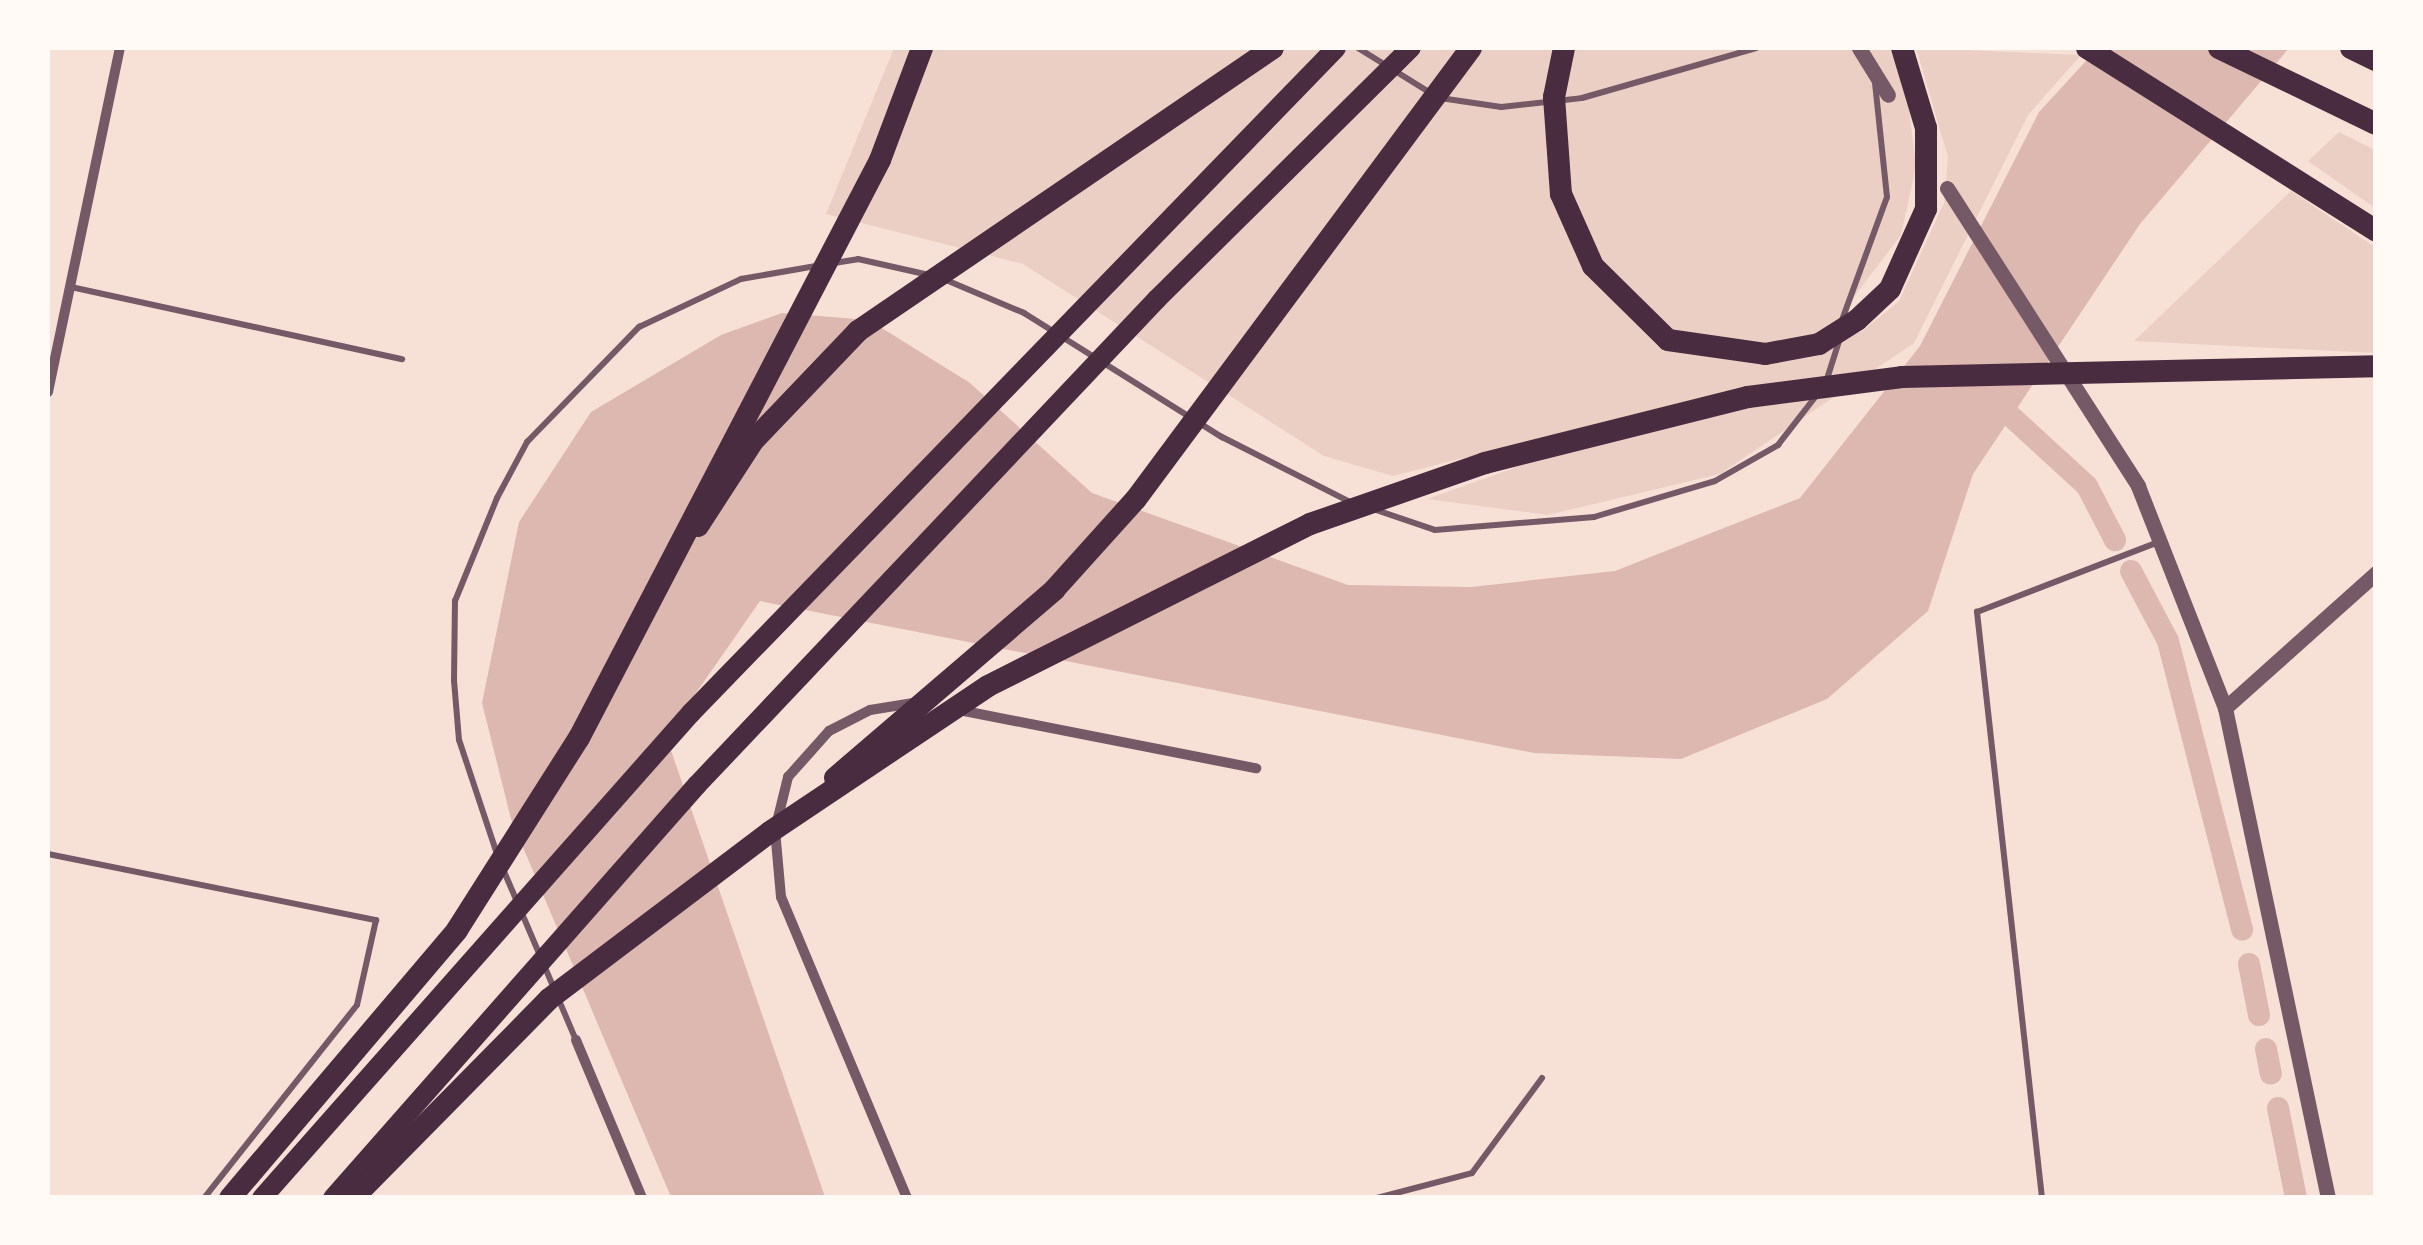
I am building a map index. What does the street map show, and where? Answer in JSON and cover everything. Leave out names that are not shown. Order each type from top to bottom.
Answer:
[{"type":"highway","points":[[230,1198],[484,891],[579,738],[625,640],[880,160],[922,48]]},
{"type":"highway","points":[[666,565],[752,441],[858,331],[1272,48]]},
{"type":"highway","points":[[262,1198],[340,1106],[862,530],[1336,48]]},
{"type":"highway","points":[[354,1198],[384,1150],[511,989],[901,568],[1411,48]]},
{"type":"highway","points":[[770,832],[1054,590],[1136,499],[1470,48]]},
{"type":"highway","points":[[1564,48],[1554,97],[1561,194],[1593,266],[1668,340],[1714,354],[1820,344],[1890,289],[1926,210],[1926,128],[1902,48]]},
{"type":"highway","points":[[2087,48],[2376,231]]},
{"type":"highway","points":[[2218,48],[2376,124]]},
{"type":"highway","points":[[2350,48],[2376,60]]},
{"type":"highway","points":[[333,1198],[549,999],[770,832],[988,686],[1110,618],[1310,524],[1485,462],[1748,397],[1902,377],[2224,365],[2376,366]]},
{"type":"street","points":[[48,392],[120,48]]},
{"type":"street","points":[[1859,48],[1888,95]]},
{"type":"street","points":[[1952,195],[2082,390],[2162,541],[2225,708],[2328,1198]]},
{"type":"street","points":[[2225,708],[2376,573]]},
{"type":"street","points":[[907,1198],[781,897],[775,830],[788,777],[829,731],[870,710],[914,703],[1256,768]]},
{"type":"street","points":[[576,1040],[642,1198]]},
{"type":"lane","points":[[1358,48],[1446,101],[1501,107],[1582,98],[1756,48]]},
{"type":"lane","points":[[576,1040],[468,774],[455,601],[528,442],[640,327],[740,278],[876,262],[1024,313],[1338,497],[1435,530],[1594,517],[1714,481],[1778,445],[1837,366],[1843,314],[1887,198],[1874,71]]},
{"type":"lane","points":[[70,286],[402,359]]},
{"type":"lane","points":[[2042,1198],[1977,612],[2162,541]]},
{"type":"lane","points":[[48,854],[376,920],[357,1005],[204,1198]]},
{"type":"lane","points":[[1377,1198],[1472,1173],[1542,1078]]},
{"type":"shaded area","points":[[894,48],[1889,48],[1906,84],[1916,166],[1901,235],[1841,314],[1860,333],[1899,301],[1944,203],[1948,157],[1916,48],[2081,55],[2028,115],[1914,343],[1720,474],[1548,515],[1427,499],[1745,386],[1393,476],[1324,456],[1023,264],[826,214]]},
{"type":"shaded area","points":[[2098,48],[2289,48],[2140,224],[1973,474],[1928,611],[1827,699],[1681,759],[1534,753],[760,601],[666,736],[825,1197],[671,1197],[511,819],[482,703],[519,522],[591,412],[721,335],[782,313],[869,320],[970,383],[1092,493],[1348,585],[1471,587],[1615,571],[1800,498],[1920,346],[2039,112]]},
{"type":"shaded area","points":[[2339,132],[2375,150],[2375,208],[2308,161]]},
{"type":"shaded area","points":[[2291,191],[2375,247],[2375,353],[2134,341]]},
{"type":"waterway","points":[[1991,398],[2087,486],[2115,540]]},
{"type":"waterway","points":[[2131,571],[2168,641],[2242,930]]},
{"type":"waterway","points":[[2249,964],[2259,1015]]},
{"type":"waterway","points":[[2266,1049],[2271,1074]]},
{"type":"waterway","points":[[2278,1108],[2296,1198]]}]
